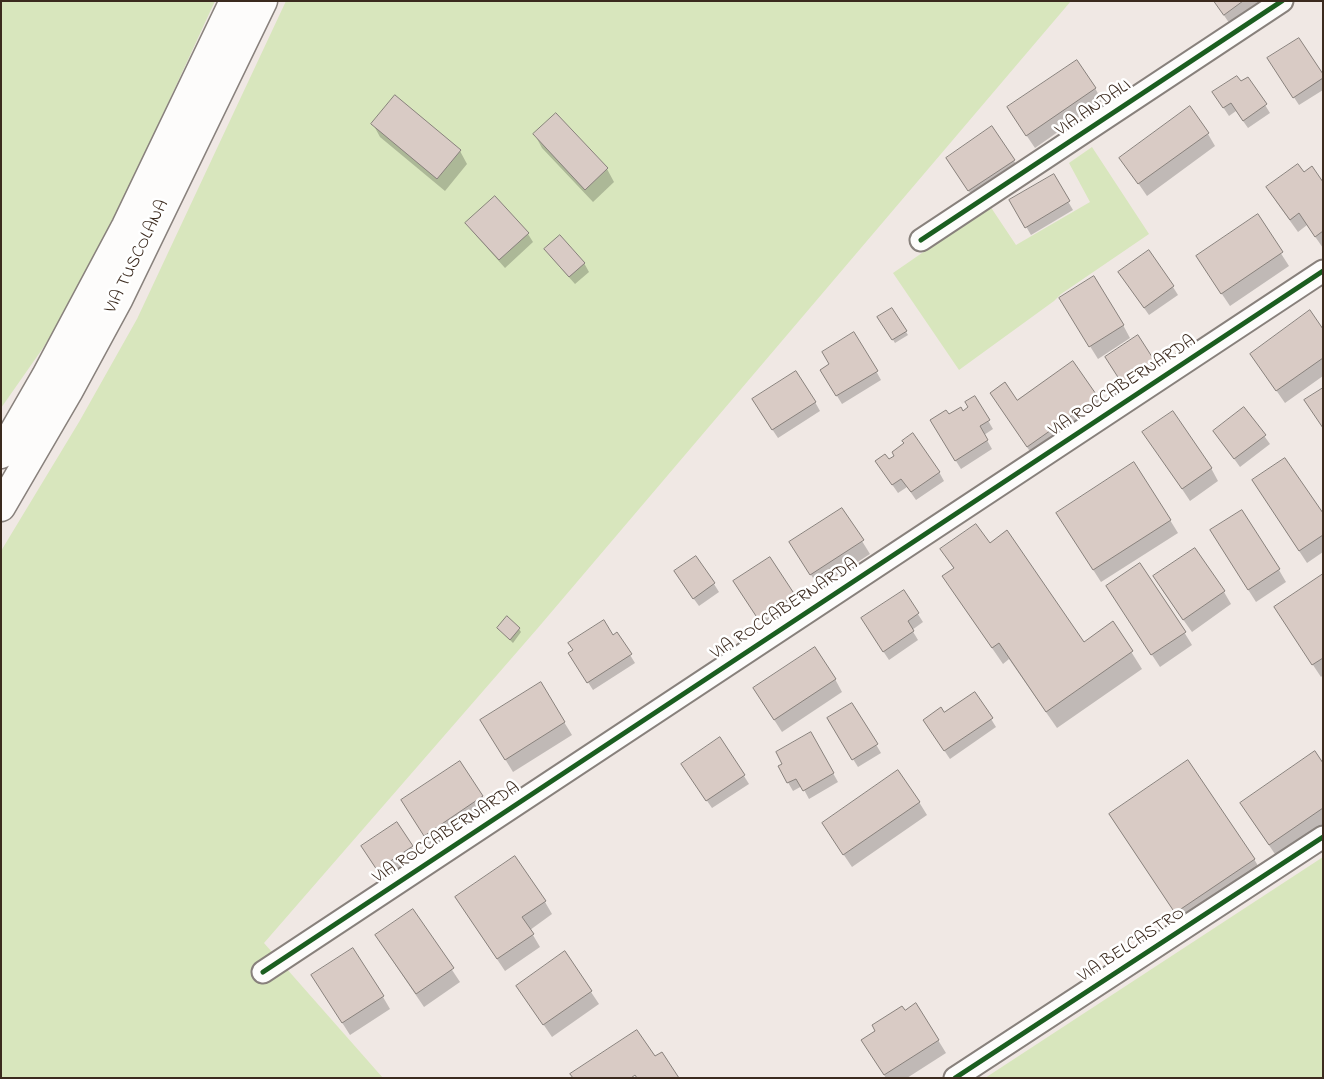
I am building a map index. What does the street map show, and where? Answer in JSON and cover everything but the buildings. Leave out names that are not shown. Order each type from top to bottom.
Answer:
[{"type":"main road","name":"VIA TUSCOLANA","points":[[1,454],[46,376],[126,226],[234,1]]},
{"type":"main road","name":"VIA TUSCOLANA","points":[[1,507],[68,392],[119,298],[263,1]]},
{"type":"street","name":"VIA ANDALI","points":[[921,240],[1282,1]]},
{"type":"street","name":"VIA ROCCABERNARDA","points":[[263,972],[1323,271]]},
{"type":"street","name":"VIA BELCASTRO","points":[[955,1078],[1323,837]]},
{"type":"green space","points":[[1,1],[215,1],[89,275],[43,348],[1,408]]},
{"type":"green space","points":[[286,1],[1071,1],[537,629],[264,943],[383,1078],[1,1078],[1,551],[79,422],[137,319]]},
{"type":"green space","points":[[1092,147],[1149,234],[1061,294],[959,370],[893,273],[990,206],[1016,245],[1090,202],[1069,163]]},
{"type":"green space","points":[[1323,857],[1323,1078],[985,1078]]},
{"type":"cycle path","points":[[921,240],[1282,1]]},
{"type":"cycle path","points":[[263,972],[1323,271]]},
{"type":"cycle path","points":[[955,1078],[1323,837]]}]
